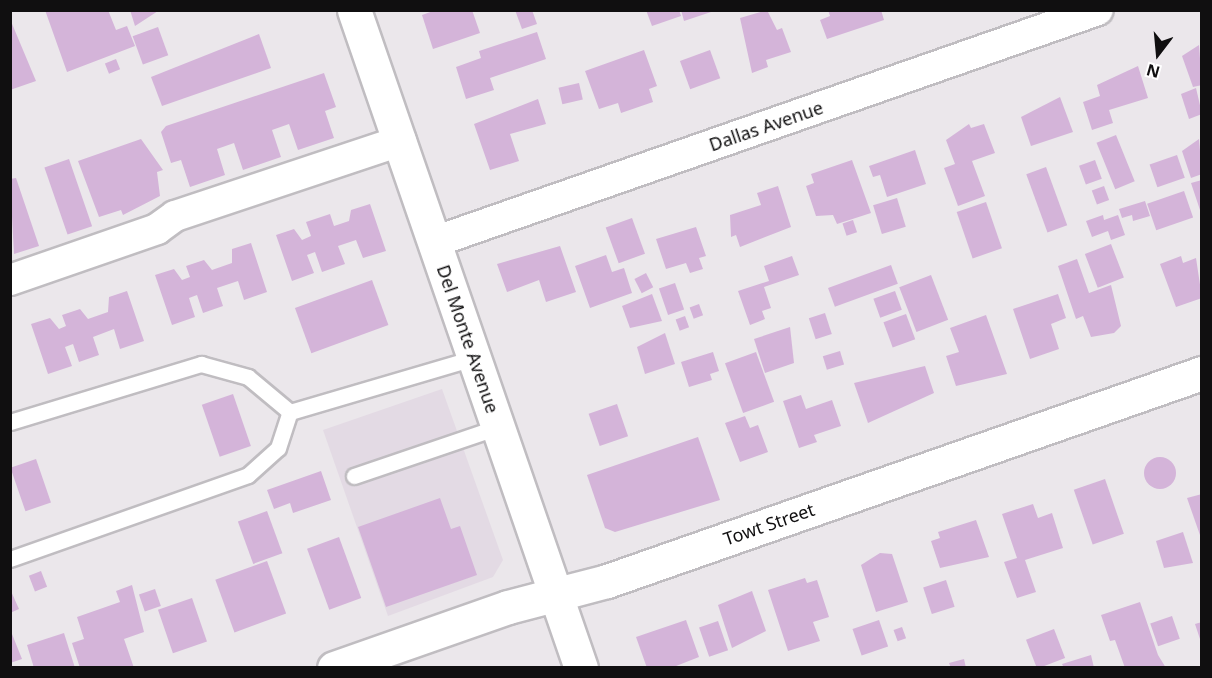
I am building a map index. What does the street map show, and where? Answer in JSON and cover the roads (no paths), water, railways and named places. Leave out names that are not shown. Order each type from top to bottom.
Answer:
[{"type":"street","name":"Del Monte Avenue","points":[[354,10],[581,668]]},
{"type":"street","name":"Dallas Avenue","points":[[434,242],[1098,10]]},
{"type":"street","points":[[10,280],[157,229],[175,216],[400,141]]},
{"type":"street","name":"Towt Street","points":[[334,668],[508,607],[556,596],[1202,373]]},
{"type":"lane","points":[[290,412],[473,358]]},
{"type":"lane","points":[[10,422],[201,364],[248,378],[290,412]]},
{"type":"lane","points":[[10,559],[248,475],[278,448],[290,412]]},
{"type":"lane","points":[[354,476],[498,427]]}]
